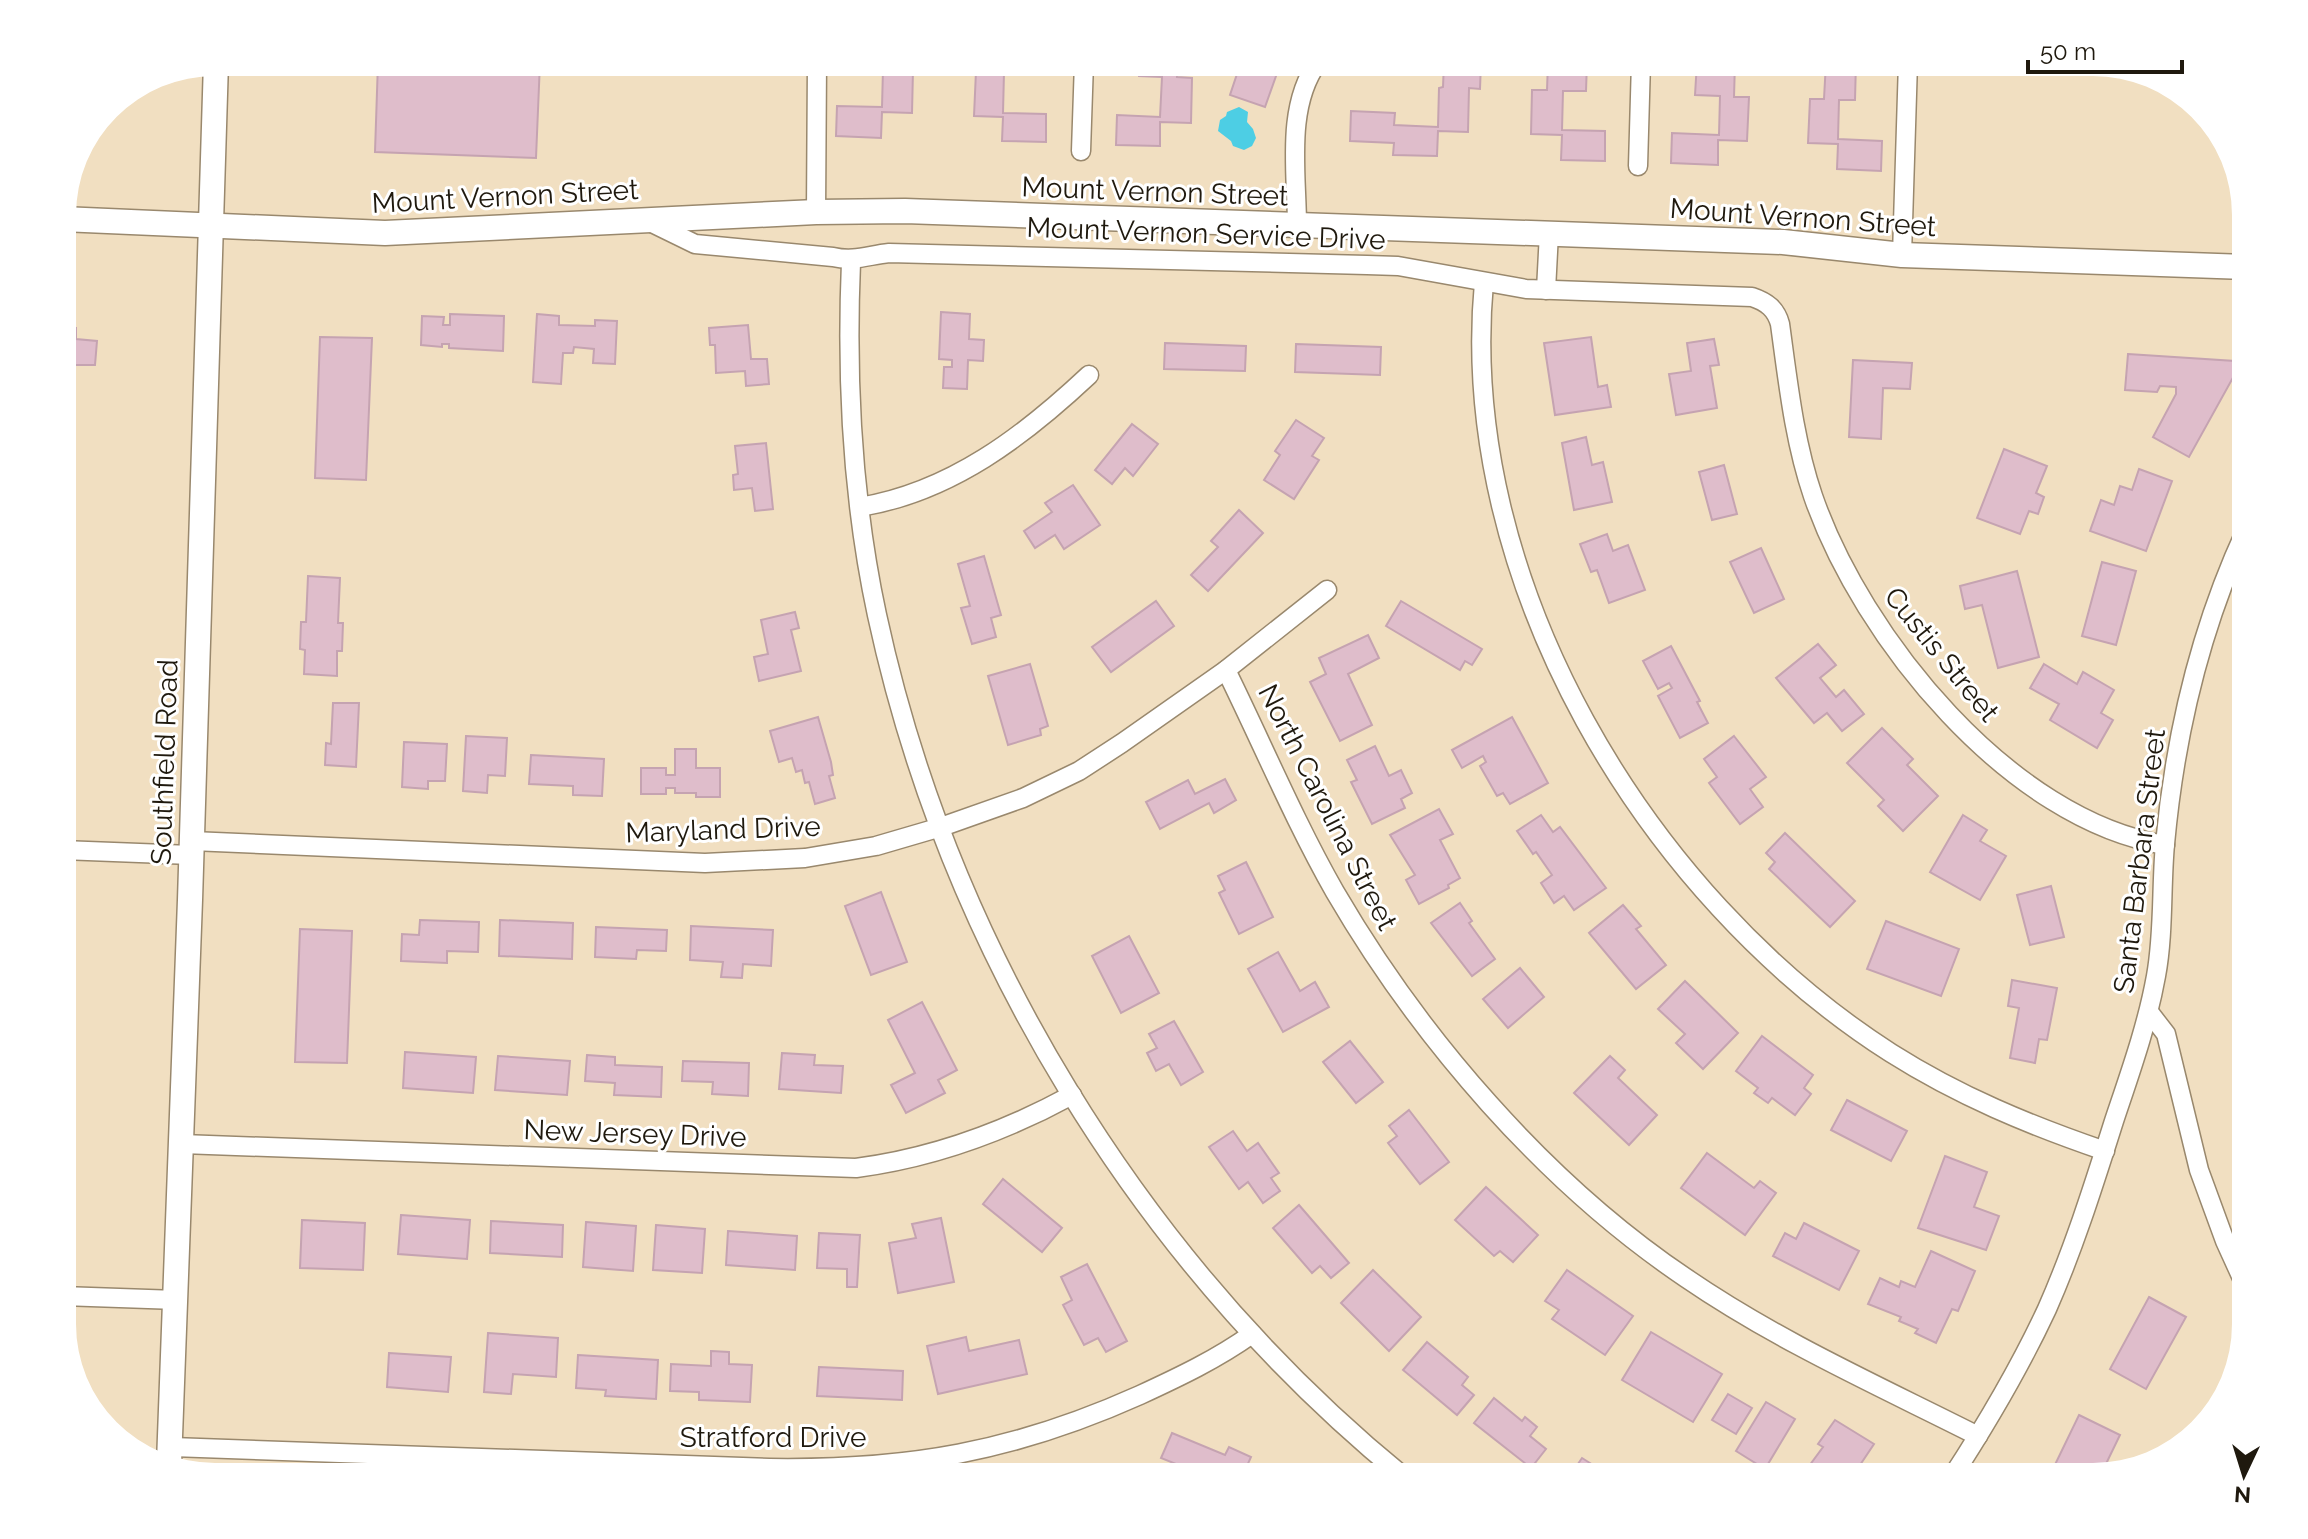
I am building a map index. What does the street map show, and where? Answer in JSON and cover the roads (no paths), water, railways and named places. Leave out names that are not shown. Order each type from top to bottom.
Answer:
[{"type":"street","name":"Southfield Road","points":[[171,1455],[216,76]]},
{"type":"street","points":[[816,212],[817,76]]},
{"type":"street","points":[[1081,151],[1084,76]]},
{"type":"street","points":[[1297,226],[1295,148],[1307,76]]},
{"type":"street","points":[[1638,166],[1641,76]]},
{"type":"street","points":[[1902,255],[1908,76]]},
{"type":"street","name":"Mount Vernon Street","points":[[76,220],[385,233],[816,212],[953,213],[1783,242],[1902,255],[2232,267]]},
{"type":"street","name":"Mount Vernon Service Drive","points":[[644,219],[695,244],[833,257],[851,262],[869,255],[889,253],[1398,266],[1546,290],[1752,297],[1770,306]]},
{"type":"street","points":[[1546,290],[1549,233]]},
{"type":"street","points":[[851,262],[850,382],[860,507],[877,614],[913,750],[981,922],[1040,1040],[1072,1095],[1168,1233],[1252,1334],[1322,1405],[1388,1463]]},
{"type":"street","points":[[1484,282],[1481,329],[1486,414],[1508,530],[1533,605],[1563,675],[1595,738],[1642,814],[1705,894],[1743,934],[1801,987],[1860,1032],[1932,1078],[1981,1104],[2105,1151]]},
{"type":"street","name":"Custis Street","points":[[1770,306],[1780,324],[1795,430],[1814,498],[1857,592],[1885,636],[1966,733],[2015,774],[2106,829],[2139,841],[2165,845]]},
{"type":"street","points":[[860,507],[898,499],[960,472],[1022,434],[1089,375]]},
{"type":"street","name":"Santa Barbara Street","points":[[2232,563],[2216,601],[2195,668],[2174,770],[2165,845],[2159,953],[2149,1012],[2166,1034],[2199,1170],[2232,1256]]},
{"type":"street","name":"Maryland Drive","points":[[76,850],[192,848],[720,863],[842,853],[876,846],[1023,798],[1079,771],[1226,670],[1327,590]]},
{"type":"street","name":"North Carolina Street","points":[[1226,670],[1309,842],[1354,923],[1420,1019],[1498,1114],[1616,1225],[1687,1279],[1771,1333],[1978,1436]]},
{"type":"street","points":[[1961,1463],[2047,1309],[2071,1251],[2149,1012]]},
{"type":"street","name":"New Jersey Drive","points":[[182,1144],[856,1168],[951,1148],[1004,1129],[1072,1095]]},
{"type":"street","points":[[76,1296],[177,1300]]},
{"type":"street","name":"Stratford Drive","points":[[903,1463],[959,1456],[1059,1429],[1176,1379],[1229,1351],[1252,1334]]},
{"type":"street","name":"Stratford Drive","points":[[171,1455],[539,1463]]},
{"type":"water","points":[[1239,107],[1248,112],[1247,122],[1256,138],[1252,146],[1244,150],[1233,146],[1218,131],[1220,120],[1227,112]]}]
